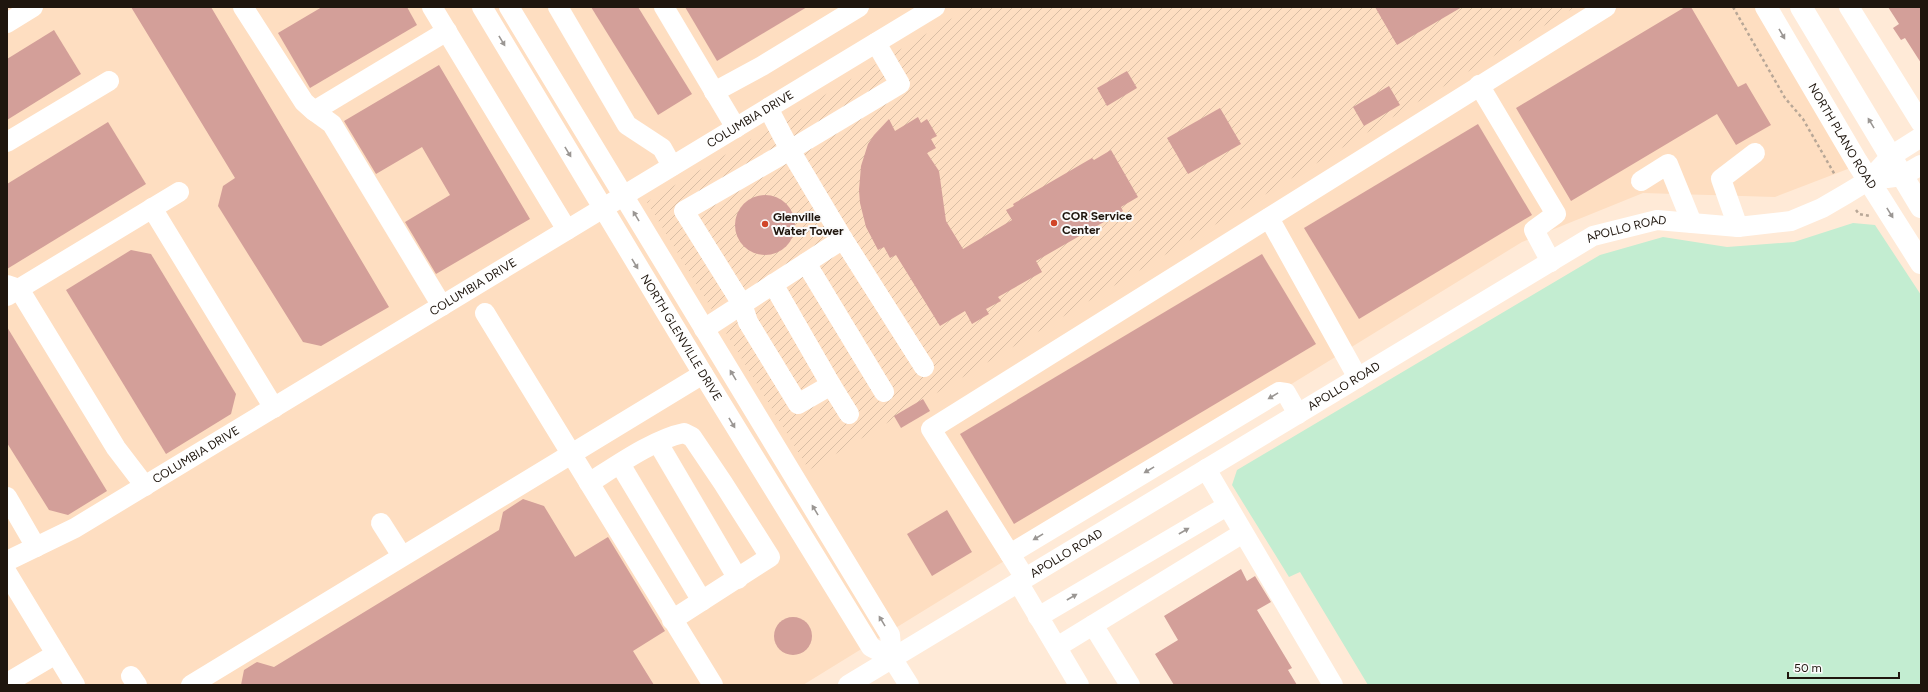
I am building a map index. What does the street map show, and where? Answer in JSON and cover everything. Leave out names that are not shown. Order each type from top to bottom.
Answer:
[{"type":"main road","name":"NORTH PLANO ROAD","points":[[1766,7],[1857,162],[1921,263]]},
{"type":"main road","points":[[1801,7],[1921,207]]},
{"type":"street","points":[[7,23],[33,7]]},
{"type":"street","points":[[244,7],[304,102],[332,124],[442,306]]},
{"type":"street","points":[[432,7],[567,230]]},
{"type":"street","name":"NORTH GLENVILLE DRIVE","points":[[482,7],[602,209],[760,469],[871,647],[892,658]]},
{"type":"street","name":"NORTH GLENVILLE DRIVE","points":[[509,7],[890,635],[892,658],[909,685]]},
{"type":"street","points":[[558,7],[627,125],[662,148],[672,166]]},
{"type":"street","points":[[664,7],[736,128]]},
{"type":"street","points":[[714,92],[762,66],[859,7]]},
{"type":"street","name":"COLUMBIA DRIVE","points":[[7,561],[75,528],[935,7]]},
{"type":"street","points":[[1079,685],[1038,617],[1010,554],[931,430],[1479,85],[1606,7]]},
{"type":"street","points":[[1849,7],[1921,123]]},
{"type":"street","points":[[314,111],[447,31]]},
{"type":"street","points":[[831,385],[798,404],[748,322],[742,304],[684,211],[900,84],[876,43]]},
{"type":"street","points":[[7,142],[109,81]]},
{"type":"street","points":[[1479,85],[1556,214],[1534,230],[1551,262]]},
{"type":"street","points":[[768,108],[790,150],[843,239],[924,367]]},
{"type":"street","name":"APOLLO ROAD","points":[[848,685],[1594,236],[1657,220],[1738,227],[1790,221],[1822,208],[1869,180],[1891,156],[1921,138]]},
{"type":"street","points":[[1738,227],[1721,179],[1755,153]]},
{"type":"street","points":[[1642,181],[1668,164],[1692,223]]},
{"type":"street","name":"APOLLO ROAD","points":[[1869,180],[1902,176],[1921,165]]},
{"type":"street","points":[[145,486],[116,448],[11,290],[179,192]]},
{"type":"street","points":[[152,208],[274,408]]},
{"type":"street","points":[[1269,218],[1358,378]]},
{"type":"street","points":[[704,328],[843,239]]},
{"type":"street","points":[[806,263],[884,392]]},
{"type":"street","points":[[773,284],[849,414]]},
{"type":"street","points":[[485,313],[713,685]]},
{"type":"street","points":[[191,685],[703,374]]},
{"type":"street","points":[[1010,554],[1279,392],[1286,393],[1298,414]]},
{"type":"street","points":[[589,483],[658,443],[674,435],[684,433],[692,437],[770,558],[672,620]]},
{"type":"street","points":[[658,443],[738,579]]},
{"type":"street","points":[[1174,454],[1188,480]]},
{"type":"street","points":[[760,469],[782,455]]},
{"type":"street","points":[[620,464],[702,601]]},
{"type":"street","points":[[1206,469],[1333,685]]},
{"type":"street","points":[[7,497],[36,547]]},
{"type":"street","points":[[1038,617],[1227,506]]},
{"type":"street","points":[[381,523],[402,556]]},
{"type":"street","points":[[1057,647],[1244,533]]},
{"type":"street","points":[[7,573],[75,685]]},
{"type":"street","points":[[1093,625],[1130,685]]},
{"type":"street","points":[[10,676],[56,654]]},
{"type":"path","points":[[1733,7],[1786,98],[1803,119],[1835,175]]},
{"type":"path","points":[[1856,210],[1860,214],[1871,216],[1873,214]]},
{"type":"shaded area","points":[[7,7],[1755,7],[1853,167],[1775,197],[1643,193],[1522,242],[803,685],[7,685]]},
{"type":"shaded area","points":[[971,7],[1575,7],[809,470],[647,202]]},
{"type":"green space","points":[[1853,223],[1875,225],[1921,295],[1921,685],[1368,685],[1300,572],[1289,577],[1232,485],[1237,470],[1600,255],[1663,237],[1727,247],[1794,242]]},
{"type":"building","points":[[131,7],[211,7],[389,307],[321,346],[303,342],[218,206],[223,186],[235,178]]},
{"type":"building","points":[[322,7],[407,7],[417,25],[310,88],[278,33]]},
{"type":"building","points":[[591,7],[638,7],[692,94],[658,115]]},
{"type":"building","points":[[685,7],[807,7],[717,61]]},
{"type":"building","points":[[1375,7],[1462,7],[1397,45]]},
{"type":"building","points":[[1685,7],[1691,7],[1738,87],[1746,83],[1771,125],[1736,145],[1717,114],[1571,201],[1516,108]]},
{"type":"building","points":[[1888,7],[1921,7],[1921,63],[1905,38],[1901,40],[1893,28],[1899,24]]},
{"type":"building","points":[[54,30],[81,74],[7,120],[7,59]]},
{"type":"building","points":[[439,65],[530,219],[436,274],[405,222],[450,195],[422,147],[376,174],[344,121]]},
{"type":"building","points":[[1127,71],[1137,88],[1107,106],[1097,88]]},
{"type":"building","points":[[1389,86],[1400,105],[1364,126],[1353,107]]},
{"type":"building","points":[[1220,108],[1241,144],[1188,174],[1167,138]]},
{"type":"building","name":"COR Service Center","points":[[918,117],[921,123],[927,119],[937,136],[931,139],[936,148],[927,153],[939,171],[946,221],[963,249],[1012,220],[1006,210],[1014,206],[1013,204],[1092,158],[1094,160],[1111,150],[1138,197],[1121,207],[1123,211],[1036,261],[1042,272],[998,297],[1001,301],[986,309],[989,314],[972,324],[965,311],[940,326],[896,255],[890,258],[884,247],[878,250],[866,227],[860,203],[859,190],[861,166],[868,144],[874,135],[889,119],[895,131]]},
{"type":"building","points":[[108,122],[146,184],[7,269],[7,184]]},
{"type":"building","points":[[1478,124],[1532,215],[1359,319],[1304,228]]},
{"type":"building","name":"Glenville Water Tower","points":[[759,195],[771,195],[782,200],[790,208],[795,219],[793,237],[782,250],[771,255],[759,255],[748,250],[740,242],[735,231],[735,219],[740,208],[748,200]]},
{"type":"building","points":[[131,250],[151,254],[236,394],[231,414],[166,454],[66,290]]},
{"type":"building","points":[[1262,254],[1316,344],[1014,524],[960,434]]},
{"type":"building","points":[[7,327],[107,491],[68,515],[49,510],[7,443]]},
{"type":"building","points":[[923,399],[930,411],[901,428],[894,416]]},
{"type":"building","points":[[523,499],[544,506],[575,557],[608,537],[665,631],[633,651],[654,685],[241,685],[244,670],[257,662],[274,667],[499,530],[503,512]]},
{"type":"building","points":[[947,510],[972,552],[932,576],[907,534]]},
{"type":"building","points":[[1241,569],[1247,581],[1255,576],[1271,602],[1257,610],[1292,668],[1288,670],[1297,685],[1174,685],[1155,654],[1178,640],[1164,616]]},
{"type":"building","points":[[793,617],[803,620],[809,626],[812,636],[809,646],[803,652],[793,655],[783,652],[777,646],[774,636],[777,626],[783,620]]},
{"type":"place","name":"COR Service Center","points":[[1054,223]]},
{"type":"place","name":"Glenville Water Tower","points":[[765,224]]}]
